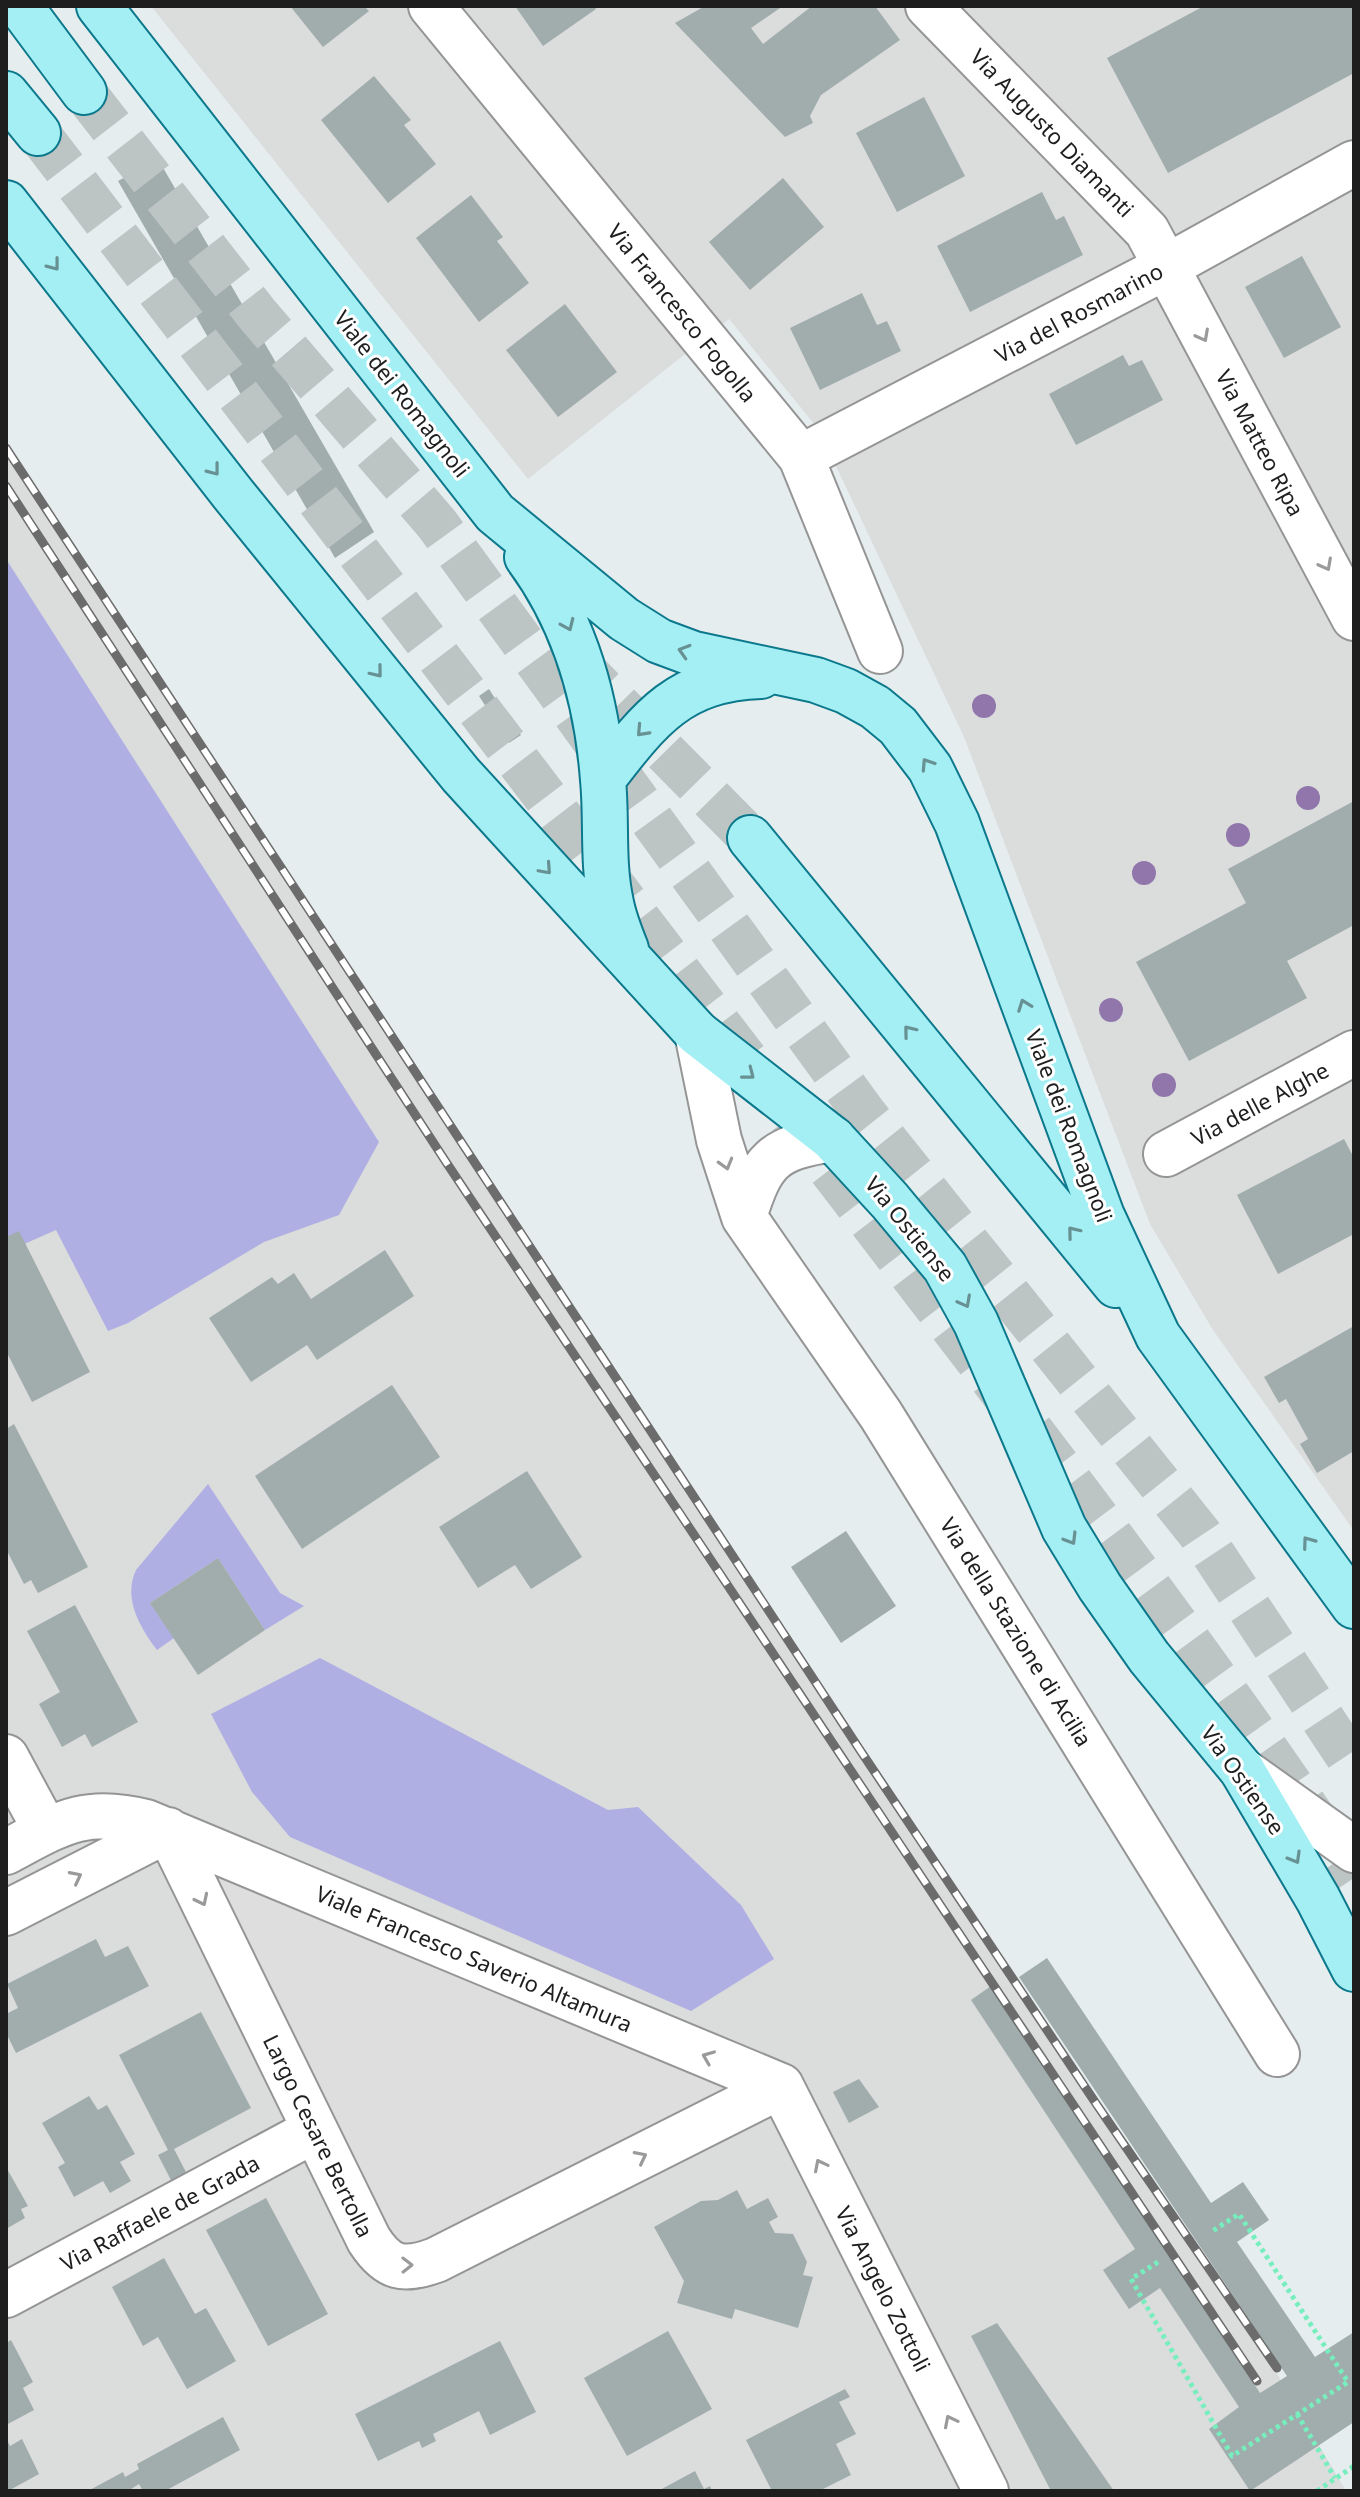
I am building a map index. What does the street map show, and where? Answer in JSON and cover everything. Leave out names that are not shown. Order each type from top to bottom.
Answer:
[{"type":"main road","points":[[20,6],[84,92]]},
{"type":"main road","name":"Viale dei Romagnoli","points":[[107,9],[495,513],[624,619],[659,641],[694,654],[831,685],[875,707],[898,726],[930,768],[957,823],[1102,1216],[1158,1336],[1354,1606]]},
{"type":"main road","points":[[6,94],[38,133]]},
{"type":"main road","points":[[6,203],[233,494],[461,775],[632,963]]},
{"type":"main road","name":"Via Ostiense","points":[[495,513],[548,587],[573,637],[589,697],[603,779],[610,903],[632,963],[697,1033],[833,1139],[945,1267],[976,1323],[1064,1528],[1100,1587],[1149,1657],[1242,1770],[1318,1899],[1354,1969]]},
{"type":"main road","name":"Viale dei Romagnoli","points":[[603,779],[637,735],[659,713],[691,690],[727,679],[787,675]]},
{"type":"main road","points":[[750,838],[1158,1336]]},
{"type":"street","name":"Via Francesco Fogolla","points":[[431,6],[801,457],[880,651]]},
{"type":"street","name":"Via Augusto Diamanti","points":[[928,6],[1147,231],[1166,267]]},
{"type":"street","name":"Via del Rosmarino","points":[[801,457],[1166,267],[1354,163]]},
{"type":"street","name":"Via Matteo Ripa","points":[[1166,267],[1354,618]]},
{"type":"street","name":"Via della Stazione di Acilia","points":[[697,1033],[719,1140],[744,1217],[881,1415],[1277,2054]]},
{"type":"street","name":"Via delle Alghe","points":[[1166,1154],[1354,1053]]},
{"type":"street","points":[[744,1217],[757,1180],[772,1159],[802,1145],[833,1139]]},
{"type":"street","points":[[6,1757],[46,1831]]},
{"type":"street","points":[[1242,1770],[1354,1850]]},
{"type":"street","name":"Viale Francesco Saverio Altamura","points":[[6,1852],[77,1818],[125,1817],[168,1830],[781,2086]]},
{"type":"street","points":[[6,1913],[168,1830]]},
{"type":"street","name":"Largo Cesare Bertolla","points":[[168,1830],[377,2252],[394,2266],[409,2267],[436,2260],[781,2086]]},
{"type":"street","name":"Via Angelo Zottoli","points":[[781,2086],[986,2491]]},
{"type":"street","name":"Via Raffaele de Grada","points":[[6,2295],[315,2130]]},
{"type":"path","points":[[1158,2262],[1131,2279],[1232,2456],[1348,2382],[1239,2214],[1211,2232]]},
{"type":"path","points":[[1297,2414],[1335,2478]]},
{"type":"path","points":[[1317,2491],[1354,2466]]},
{"type":"shaded area","points":[[151,6],[1354,6],[1354,1531],[1213,1330],[1150,1224],[964,737],[819,430],[729,319],[528,479]]},
{"type":"shaded area","points":[[6,447],[860,1750],[1252,2331],[1346,2491],[6,2491]]},
{"type":"shaded area","points":[[6,559],[379,1142],[339,1215],[264,1242],[128,1323],[108,1331],[56,1230],[6,1252]]},
{"type":"shaded area","points":[[208,1484],[280,1593],[304,1606],[265,1630],[218,1558],[150,1603],[174,1638],[157,1650],[135,1612],[132,1580],[136,1570]]},
{"type":"shaded area","points":[[320,1658],[608,1810],[638,1807],[741,1905],[774,1959],[691,2011],[290,1837],[252,1792],[211,1714]]},
{"type":"shaded area","points":[[168,1830],[781,2086],[409,2267]]},
{"type":"building","points":[[290,6],[364,6],[369,11],[323,47]]},
{"type":"building","points":[[515,6],[594,6],[596,9],[543,46]]},
{"type":"building","points":[[705,6],[783,6],[751,28],[763,44],[812,6],[875,6],[900,40],[821,95],[810,116],[813,123],[785,137],[675,23]]},
{"type":"building","points":[[1204,6],[1354,6],[1354,73],[1168,173],[1107,58]]},
{"type":"building","points":[[374,76],[411,120],[404,125],[436,164],[388,203],[321,120]]},
{"type":"building","points":[[924,97],[965,176],[897,212],[856,133]]},
{"type":"building","points":[[158,159],[374,532],[335,558],[118,181]]},
{"type":"building","points":[[783,178],[824,227],[750,290],[709,242]]},
{"type":"building","points":[[1042,192],[1056,220],[1064,216],[1083,255],[970,312],[937,246]]},
{"type":"building","points":[[471,195],[503,237],[497,241],[529,283],[479,322],[416,238]]},
{"type":"building","points":[[1302,256],[1341,327],[1284,358],[1245,287]]},
{"type":"building","points":[[862,293],[877,325],[887,321],[901,351],[820,390],[790,328]]},
{"type":"building","points":[[565,304],[617,372],[558,417],[506,350]]},
{"type":"building","points":[[1123,355],[1129,366],[1142,360],[1163,400],[1076,445],[1049,394]]},
{"type":"building","points":[[489,689],[498,703],[488,710],[479,696]]},
{"type":"building","points":[[501,706],[521,735],[509,743],[489,715]]},
{"type":"building","points":[[1354,801],[1354,925],[1287,961],[1307,998],[1189,1061],[1136,962],[1246,903],[1228,869]]},
{"type":"building","points":[[1344,1139],[1354,1158],[1354,1234],[1278,1274],[1237,1195]]},
{"type":"building","points":[[19,1231],[90,1372],[32,1402],[6,1351],[6,1237]]},
{"type":"building","points":[[385,1250],[414,1296],[317,1360],[307,1345],[251,1382],[209,1318],[272,1277],[278,1284],[294,1273],[311,1299]]},
{"type":"building","points":[[1354,1326],[1354,1451],[1317,1473],[1300,1444],[1308,1439],[1286,1399],[1279,1403],[1264,1377]]},
{"type":"building","points":[[392,1385],[440,1457],[302,1549],[255,1476]]},
{"type":"building","points":[[14,1424],[88,1567],[38,1593],[31,1580],[24,1584],[6,1549],[6,1429]]},
{"type":"building","points":[[527,1471],[582,1557],[531,1589],[515,1565],[478,1588],[439,1527]]},
{"type":"building","points":[[846,1531],[896,1606],[841,1643],[791,1567]]},
{"type":"building","points":[[218,1558],[265,1630],[198,1675],[150,1603]]},
{"type":"building","points":[[75,1605],[138,1722],[92,1747],[85,1734],[62,1747],[39,1704],[60,1692],[27,1631]]},
{"type":"building","points":[[96,1939],[105,1957],[128,1946],[149,1986],[16,2053],[6,2033],[6,2014],[18,2008],[7,1984]]},
{"type":"building","points":[[1047,1958],[1211,2203],[1243,2182],[1269,2220],[1237,2242],[1315,2357],[1354,2332],[1354,2422],[1250,2491],[1209,2429],[1239,2407],[1160,2288],[1129,2309],[1103,2270],[1135,2249],[971,2000],[991,1986],[1260,2393],[1287,2376],[1019,1977]]},
{"type":"building","points":[[201,2012],[251,2108],[174,2149],[188,2176],[173,2184],[158,2155],[168,2150],[119,2055]]},
{"type":"building","points":[[859,2079],[879,2107],[849,2123],[833,2092]]},
{"type":"building","points":[[89,2096],[98,2110],[107,2105],[135,2154],[120,2162],[131,2181],[110,2193],[103,2181],[74,2197],[58,2167],[65,2163],[42,2123]]},
{"type":"building","points":[[6,2167],[28,2206],[21,2209],[25,2218],[6,2229]]},
{"type":"building","points":[[737,2190],[747,2209],[768,2198],[778,2217],[769,2222],[775,2233],[793,2234],[807,2262],[803,2275],[813,2277],[798,2328],[735,2309],[732,2319],[677,2303],[684,2281],[654,2227],[701,2201],[718,2200]]},
{"type":"building","points":[[266,2198],[328,2314],[268,2346],[206,2230]]},
{"type":"building","points":[[164,2258],[195,2314],[206,2308],[236,2361],[187,2389],[158,2337],[143,2346],[112,2287]]},
{"type":"building","points":[[997,2323],[1114,2491],[1051,2491],[971,2336]]},
{"type":"building","points":[[668,2331],[712,2409],[627,2456],[584,2378]]},
{"type":"building","points":[[11,2340],[33,2382],[23,2388],[34,2410],[6,2425],[6,2343]]},
{"type":"building","points":[[500,2341],[536,2412],[490,2435],[479,2411],[433,2434],[436,2441],[422,2448],[419,2441],[378,2461],[355,2414]]},
{"type":"building","points":[[845,2389],[850,2397],[839,2402],[856,2434],[836,2444],[851,2475],[819,2491],[772,2491],[746,2440]]},
{"type":"building","points":[[223,2417],[240,2450],[165,2491],[143,2491],[139,2484],[132,2491],[88,2491],[123,2472],[125,2477],[139,2469],[137,2464]]},
{"type":"building","points":[[6,2438],[10,2446],[22,2439],[39,2474],[8,2491]]},
{"type":"building","points":[[695,2471],[704,2489],[710,2486],[712,2491],[658,2491]]},
{"type":"tunnel","points":[[84,92],[257,314],[437,524],[864,1113],[1200,1534],[1354,1766]]},
{"type":"tunnel","points":[[38,133],[751,1066]]},
{"type":"tunnel","points":[[572,658],[750,838]]},
{"type":"tunnel","points":[[790,1117],[1150,1588],[1288,1780],[1354,1878]]},
{"type":"railway","points":[[6,448],[860,1750],[1277,2368]]},
{"type":"railway","points":[[6,486],[446,1162],[1257,2381]]}]
